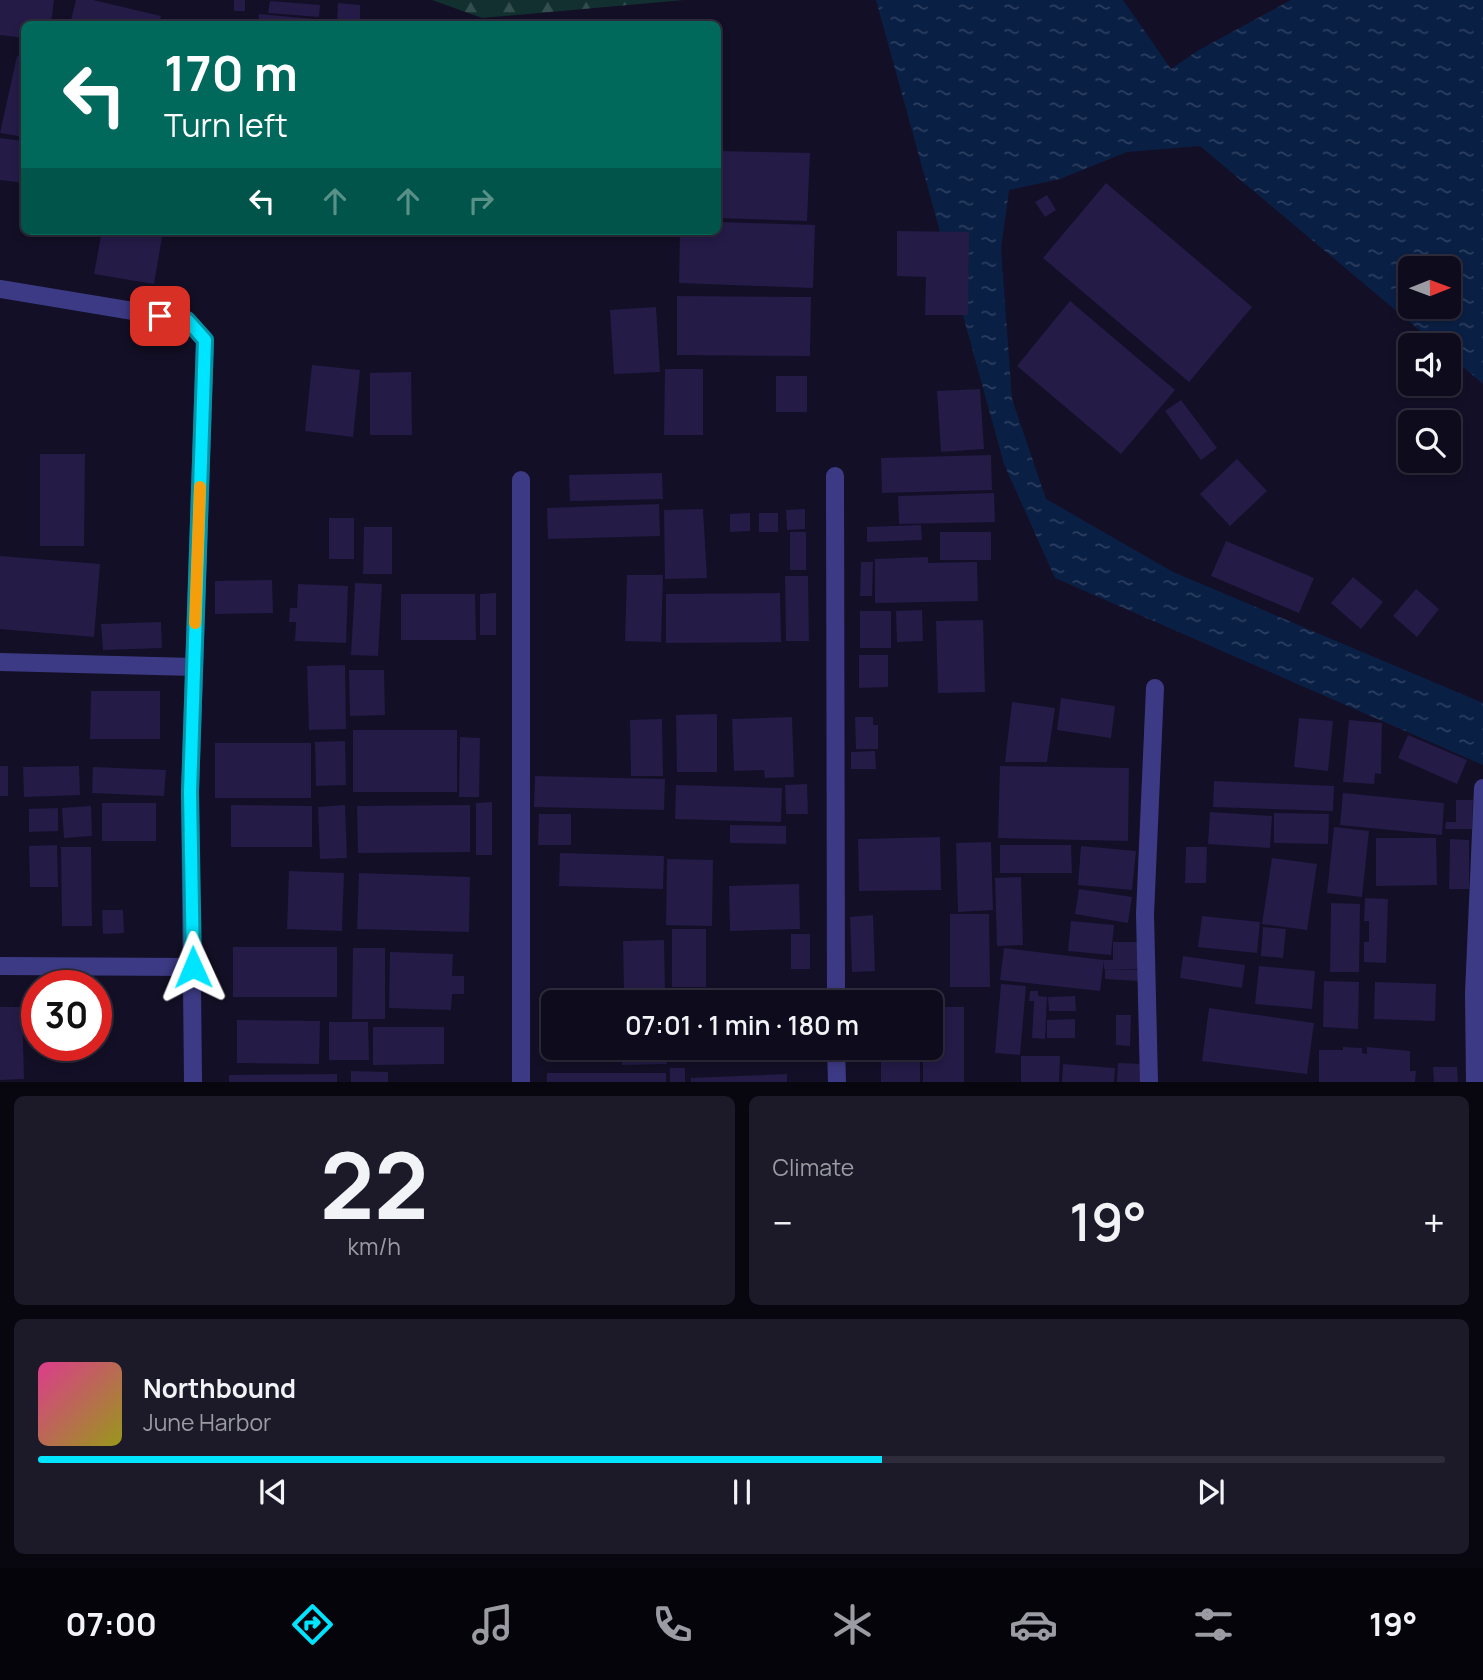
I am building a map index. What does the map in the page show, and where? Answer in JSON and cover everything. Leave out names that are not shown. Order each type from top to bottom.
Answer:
[{"type":"street","points":[[0,289],[187,320],[205,340],[190,792],[193,1082]]},
{"type":"street","points":[[835,476],[836,990]]},
{"type":"street","points":[[521,1082],[522,480]]},
{"type":"street","points":[[0,662],[194,667]]},
{"type":"street","points":[[1149,1082],[1145,914],[1155,688]]},
{"type":"street","points":[[1475,1082],[1483,788]]},
{"type":"street","points":[[0,966],[193,967]]},
{"type":"street","points":[[836,1060],[836,1082]]},
{"type":"green space","points":[[432,0],[684,0],[482,18]]},
{"type":"water","points":[[876,0],[1123,0],[1171,69],[1199,50],[1291,0],[1483,0],[1483,384],[1461,365],[1461,333],[1423,333],[1406,319],[1461,319],[1461,256],[1398,256],[1398,312],[1200,146],[1127,152],[1060,179],[1009,190],[1001,249],[1012,399],[1046,499],[1173,572],[1483,703],[1483,765],[1055,578],[1004,464]]},
{"type":"building","points":[[0,0],[54,0],[51,21],[21,21],[21,38],[0,35]]},
{"type":"building","points":[[76,0],[93,0],[161,16],[160,21],[71,21]]},
{"type":"building","points":[[234,0],[245,0],[245,11],[234,11]]},
{"type":"building","points":[[270,1],[320,5],[319,17],[268,13]]},
{"type":"building","points":[[338,3],[360,5],[360,21],[337,21]]},
{"type":"building","points":[[259,14],[325,20],[325,21],[258,21]]},
{"type":"building","points":[[17,56],[21,57],[21,136],[0,133]]},
{"type":"building","points":[[0,138],[21,141],[21,183],[0,180]]},
{"type":"building","points":[[721,151],[810,153],[807,221],[721,218]]},
{"type":"building","points":[[1106,183],[1252,307],[1189,382],[1043,258]]},
{"type":"building","points":[[1047,195],[1056,210],[1045,217],[1035,202]]},
{"type":"building","points":[[721,222],[815,225],[813,288],[679,283],[680,235],[721,235]]},
{"type":"building","points":[[897,231],[969,232],[968,315],[925,315],[926,277],[897,276]]},
{"type":"building","points":[[101,235],[162,235],[154,284],[94,274]]},
{"type":"building","points":[[677,296],[811,297],[810,356],[677,355]]},
{"type":"building","points":[[1070,301],[1175,390],[1121,454],[1017,366]]},
{"type":"building","points":[[656,307],[660,372],[614,374],[610,310]]},
{"type":"building","points":[[312,365],[360,370],[353,437],[305,431]]},
{"type":"building","points":[[665,369],[703,369],[703,435],[664,435]]},
{"type":"building","points":[[411,372],[412,435],[370,435],[370,373]]},
{"type":"building","points":[[776,376],[807,376],[807,412],[776,412]]},
{"type":"building","points":[[980,389],[984,449],[941,452],[937,391]]},
{"type":"building","points":[[1181,400],[1217,448],[1201,460],[1165,411]]},
{"type":"building","points":[[40,454],[85,454],[84,546],[40,546]]},
{"type":"building","points":[[991,455],[992,490],[882,493],[881,458]]},
{"type":"building","points":[[1237,459],[1267,491],[1230,526],[1200,494]]},
{"type":"building","points":[[662,473],[663,499],[570,501],[569,475]]},
{"type":"building","points":[[994,493],[995,522],[899,524],[898,496]]},
{"type":"building","points":[[659,504],[660,536],[548,539],[547,508]]},
{"type":"building","points":[[703,509],[707,578],[665,579],[664,510]]},
{"type":"building","points":[[805,509],[805,529],[787,530],[786,510]]},
{"type":"building","points":[[750,513],[750,531],[730,532],[730,514]]},
{"type":"building","points":[[759,513],[778,513],[778,532],[759,532]]},
{"type":"building","points":[[329,518],[354,518],[354,559],[329,559]]},
{"type":"building","points":[[921,525],[922,540],[867,542],[867,527]]},
{"type":"building","points":[[364,527],[392,527],[392,574],[363,574]]},
{"type":"building","points":[[790,532],[806,532],[806,570],[790,570]]},
{"type":"building","points":[[940,532],[991,532],[991,560],[940,560]]},
{"type":"building","points":[[1226,541],[1314,578],[1299,613],[1211,576]]},
{"type":"building","points":[[0,556],[100,564],[94,637],[0,629]]},
{"type":"building","points":[[928,557],[928,563],[977,562],[978,601],[875,603],[875,559]]},
{"type":"building","points":[[861,562],[873,562],[872,596],[860,596]]},
{"type":"building","points":[[627,575],[663,575],[661,642],[625,641]]},
{"type":"building","points":[[785,576],[808,576],[809,641],[786,641]]},
{"type":"building","points":[[1353,577],[1383,602],[1361,629],[1331,603]]},
{"type":"building","points":[[272,580],[273,613],[215,614],[215,581]]},
{"type":"building","points":[[355,583],[382,584],[378,656],[351,655]]},
{"type":"building","points":[[298,584],[348,586],[346,643],[295,641],[296,622],[289,622],[290,608],[297,608]]},
{"type":"building","points":[[1416,589],[1439,609],[1417,637],[1393,616]]},
{"type":"building","points":[[496,593],[496,635],[480,635],[480,594]]},
{"type":"building","points":[[780,593],[781,642],[666,643],[666,594]]},
{"type":"building","points":[[401,594],[475,594],[476,640],[401,640]]},
{"type":"building","points":[[922,610],[923,641],[897,642],[896,611]]},
{"type":"building","points":[[860,611],[891,611],[891,648],[860,648]]},
{"type":"building","points":[[983,620],[985,692],[938,693],[936,621]]},
{"type":"building","points":[[161,622],[162,648],[103,650],[101,624]]},
{"type":"building","points":[[859,655],[888,655],[888,687],[859,688]]},
{"type":"building","points":[[345,665],[346,729],[309,730],[307,666]]},
{"type":"building","points":[[349,670],[384,670],[385,715],[350,716]]},
{"type":"building","points":[[91,691],[160,691],[160,739],[90,739]]},
{"type":"building","points":[[1061,698],[1115,706],[1111,738],[1057,730]]},
{"type":"building","points":[[1012,702],[1055,708],[1047,762],[1005,762]]},
{"type":"building","points":[[717,714],[717,772],[677,772],[676,715]]},
{"type":"building","points":[[792,717],[794,777],[765,778],[764,770],[734,771],[732,719]]},
{"type":"building","points":[[855,717],[873,717],[873,725],[878,725],[878,749],[856,749]]},
{"type":"building","points":[[1299,718],[1333,721],[1328,771],[1294,767]]},
{"type":"building","points":[[662,719],[663,776],[631,776],[630,720]]},
{"type":"building","points":[[1349,720],[1382,723],[1381,774],[1375,773],[1374,784],[1343,782]]},
{"type":"building","points":[[353,730],[457,730],[457,792],[353,792]]},
{"type":"building","points":[[1408,735],[1467,760],[1457,784],[1398,758]]},
{"type":"building","points":[[460,737],[480,738],[479,797],[459,797]]},
{"type":"building","points":[[345,741],[346,785],[316,786],[315,742]]},
{"type":"building","points":[[215,743],[311,743],[311,798],[215,798]]},
{"type":"building","points":[[875,751],[876,769],[851,769],[851,752]]},
{"type":"building","points":[[0,766],[8,766],[8,796],[0,796]]},
{"type":"building","points":[[79,766],[80,795],[24,797],[23,767]]},
{"type":"building","points":[[1000,766],[1129,768],[1128,841],[998,838]]},
{"type":"building","points":[[93,767],[166,770],[164,796],[92,793]]},
{"type":"building","points":[[535,776],[665,779],[664,810],[534,807]]},
{"type":"building","points":[[1214,781],[1334,786],[1333,811],[1213,807]]},
{"type":"building","points":[[807,784],[808,814],[786,814],[785,785]]},
{"type":"building","points":[[676,785],[782,788],[781,822],[675,819]]},
{"type":"building","points":[[1343,793],[1444,803],[1442,835],[1340,825]]},
{"type":"building","points":[[1456,800],[1473,800],[1472,829],[1445,829],[1446,822],[1456,822]]},
{"type":"building","points":[[492,802],[492,855],[476,855],[476,803]]},
{"type":"building","points":[[102,803],[156,803],[156,841],[102,841]]},
{"type":"building","points":[[231,805],[312,806],[312,847],[231,847]]},
{"type":"building","points":[[345,805],[347,858],[320,859],[318,807]]},
{"type":"building","points":[[470,805],[470,852],[358,853],[357,806]]},
{"type":"building","points":[[91,806],[92,836],[64,838],[62,808]]},
{"type":"building","points":[[58,808],[58,831],[29,832],[29,809]]},
{"type":"building","points":[[1210,812],[1272,816],[1270,848],[1208,844]]},
{"type":"building","points":[[1274,813],[1329,814],[1328,844],[1274,843]]},
{"type":"building","points":[[539,814],[571,814],[571,845],[538,845]]},
{"type":"building","points":[[730,825],[786,826],[786,844],[730,843]]},
{"type":"building","points":[[1334,827],[1369,831],[1362,897],[1327,893]]},
{"type":"building","points":[[940,837],[941,890],[859,891],[858,839]]},
{"type":"building","points":[[1376,838],[1436,838],[1437,885],[1376,886]]},
{"type":"building","points":[[1450,839],[1469,840],[1469,889],[1449,889]]},
{"type":"building","points":[[991,842],[993,910],[958,912],[956,843]]},
{"type":"building","points":[[57,845],[58,887],[30,887],[29,846]]},
{"type":"building","points":[[1000,845],[1071,845],[1072,873],[1000,873]]},
{"type":"building","points":[[1081,846],[1136,851],[1132,890],[1078,885]]},
{"type":"building","points":[[61,847],[91,847],[92,926],[62,926]]},
{"type":"building","points":[[1186,847],[1207,847],[1206,883],[1185,883]]},
{"type":"building","points":[[560,853],[664,856],[663,889],[559,886]]},
{"type":"building","points":[[1272,858],[1317,864],[1307,930],[1262,924]]},
{"type":"building","points":[[667,859],[713,860],[712,926],[666,925]]},
{"type":"building","points":[[289,871],[344,873],[342,931],[287,929]]},
{"type":"building","points":[[359,873],[470,877],[469,932],[357,929]]},
{"type":"building","points":[[1021,877],[1023,945],[997,946],[995,878]]},
{"type":"building","points":[[799,884],[800,929],[730,931],[729,886]]},
{"type":"building","points":[[1079,889],[1132,897],[1128,923],[1075,914]]},
{"type":"building","points":[[1365,898],[1388,899],[1386,963],[1364,962],[1364,942],[1369,942],[1369,921],[1364,921]]},
{"type":"building","points":[[1331,903],[1360,904],[1359,972],[1330,972]]},
{"type":"building","points":[[102,910],[123,910],[124,933],[103,934]]},
{"type":"building","points":[[950,914],[989,914],[990,987],[950,987]]},
{"type":"building","points":[[873,915],[875,971],[852,972],[850,917]]},
{"type":"building","points":[[1202,916],[1260,922],[1257,953],[1198,947]]},
{"type":"building","points":[[1071,921],[1114,925],[1111,955],[1068,951]]},
{"type":"building","points":[[1263,927],[1286,929],[1283,958],[1261,956]]},
{"type":"building","points":[[672,929],[706,929],[706,987],[672,987]]},
{"type":"building","points":[[791,934],[810,934],[810,969],[791,969]]},
{"type":"building","points":[[664,940],[665,990],[624,990],[623,941]]},
{"type":"building","points":[[1113,942],[1142,942],[1142,969],[1104,969],[1104,960],[1113,960]]},
{"type":"building","points":[[233,947],[337,947],[337,997],[233,997]]},
{"type":"building","points":[[353,948],[385,948],[385,1019],[352,1019]]},
{"type":"building","points":[[1004,948],[1104,960],[1100,991],[1000,980]]},
{"type":"building","points":[[390,952],[453,954],[452,976],[464,976],[464,994],[452,994],[451,1010],[389,1008]]},
{"type":"building","points":[[1183,956],[1245,965],[1242,988],[1180,978]]},
{"type":"building","points":[[1259,966],[1315,971],[1312,1009],[1255,1004]]},
{"type":"building","points":[[1105,969],[1140,970],[1139,981],[1105,979]]},
{"type":"building","points":[[1324,981],[1359,982],[1358,1029],[1323,1027]]},
{"type":"building","points":[[1375,982],[1436,984],[1435,1021],[1374,1019]]},
{"type":"building","points":[[1001,984],[1026,986],[1020,1055],[995,1053]]},
{"type":"building","points":[[1030,991],[1038,991],[1038,996],[1047,997],[1045,1039],[1032,1038],[1034,1001],[1029,1001]]},
{"type":"building","points":[[1075,996],[1076,1011],[1049,1011],[1048,997]]},
{"type":"building","points":[[0,1007],[21,1007],[21,1061],[24,1061],[24,1079],[0,1080]]},
{"type":"building","points":[[943,1007],[964,1007],[964,1082],[923,1082],[923,1060],[943,1060]]},
{"type":"building","points":[[1209,1008],[1314,1023],[1307,1074],[1202,1061]]},
{"type":"building","points":[[1116,1015],[1131,1015],[1130,1046],[1116,1045]]},
{"type":"building","points":[[1075,1019],[1075,1038],[1047,1038],[1047,1020]]},
{"type":"building","points":[[237,1020],[320,1021],[319,1064],[237,1063]]},
{"type":"building","points":[[329,1022],[368,1022],[369,1060],[329,1060]]},
{"type":"building","points":[[373,1027],[444,1027],[444,1064],[373,1065]]},
{"type":"building","points":[[1343,1047],[1362,1048],[1362,1053],[1367,1054],[1367,1047],[1410,1051],[1410,1071],[1416,1071],[1415,1082],[1319,1082],[1319,1050],[1343,1050]]},
{"type":"building","points":[[1021,1056],[1060,1056],[1059,1082],[1021,1082]]},
{"type":"building","points":[[622,1060],[667,1060],[667,1064],[622,1065]]},
{"type":"building","points":[[671,1060],[689,1060],[689,1062]]},
{"type":"building","points":[[881,1060],[920,1060],[920,1082],[881,1082]]},
{"type":"building","points":[[1118,1063],[1142,1064],[1142,1082],[1117,1082]]},
{"type":"building","points":[[1063,1064],[1115,1068],[1114,1082],[1062,1082]]},
{"type":"building","points":[[1433,1067],[1457,1067],[1458,1082],[1434,1082]]},
{"type":"building","points":[[670,1068],[685,1068],[685,1082],[670,1082]]},
{"type":"building","points":[[351,1071],[388,1072],[388,1082],[351,1082]]},
{"type":"building","points":[[547,1073],[666,1073],[666,1082],[547,1082]]},
{"type":"building","points":[[337,1074],[337,1082],[229,1082],[229,1075]]},
{"type":"building","points":[[787,1074],[787,1082],[691,1082],[691,1078]]},
{"type":"slow traffic","points":[[195,623],[200,487]]},
{"type":"route","points":[[160,316],[187,320],[205,340],[190,792],[193,967]]}]
